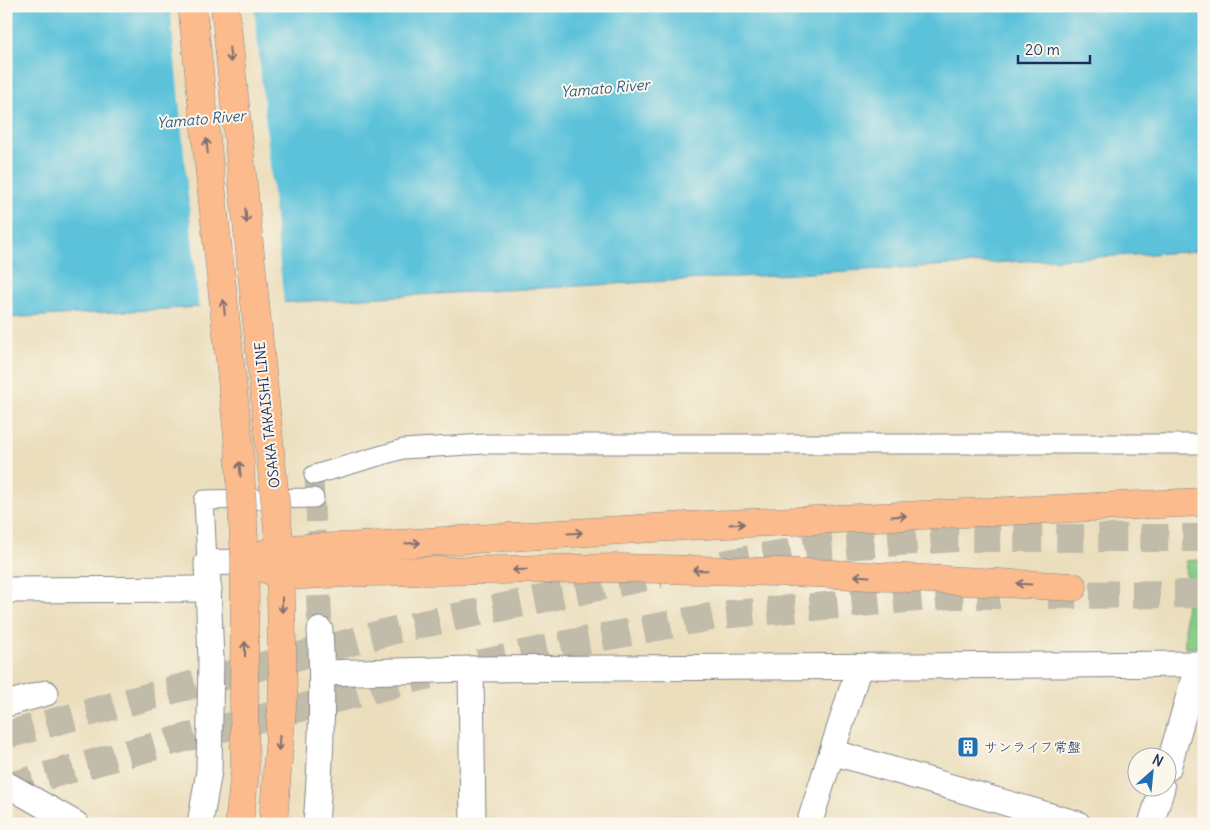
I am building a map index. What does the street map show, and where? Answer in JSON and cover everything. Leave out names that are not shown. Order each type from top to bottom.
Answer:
[{"type":"main road","points":[[192,6],[239,446],[245,560],[245,772],[238,824]]},
{"type":"main road","name":"OSAKA TAKAISHI LINE","points":[[225,6],[282,576],[283,694],[274,824]]},
{"type":"main road","points":[[245,560],[282,576],[366,559],[686,526],[1204,502]]},
{"type":"main road","points":[[245,560],[280,549],[366,559],[814,573],[1073,587]]},
{"type":"street","points":[[314,475],[403,450],[484,444],[1204,444]]},
{"type":"street","points":[[200,824],[209,771],[211,658],[204,500],[314,498]]},
{"type":"street","points":[[207,562],[317,559]]},
{"type":"street","points":[[6,590],[209,589]]},
{"type":"street","points":[[316,824],[322,751],[323,673],[320,630]]},
{"type":"street","points":[[323,673],[471,669],[1201,664],[1174,748]]},
{"type":"street","points":[[809,824],[859,667]]},
{"type":"street","points":[[471,669],[473,824]]},
{"type":"street","points":[[6,704],[46,693]]},
{"type":"street","points":[[832,752],[1078,824]]},
{"type":"street","points":[[6,784],[76,824]]},
{"type":"street","points":[[1151,824],[1159,798]]},
{"type":"green space","points":[[1204,560],[1204,647],[1185,648],[1186,561]]},
{"type":"water","name":"Yamato River","points":[[6,6],[1204,6],[1204,251],[6,318]]},
{"type":"pier","points":[[170,6],[254,6],[284,305],[199,310]]},
{"type":"tunnel","points":[[314,475],[317,558]]},
{"type":"tunnel","points":[[722,564],[814,548],[955,538],[1204,538]]},
{"type":"tunnel","points":[[317,559],[320,630]]},
{"type":"tunnel","points":[[6,735],[399,629],[660,574]]},
{"type":"tunnel","points":[[1048,595],[1204,594]]},
{"type":"tunnel","points":[[479,664],[572,643],[721,615],[953,595],[1000,595]]},
{"type":"tunnel","points":[[6,787],[188,737],[429,675]]},
{"type":"place","name":"サンライフ常盤","points":[[968,747]]}]
